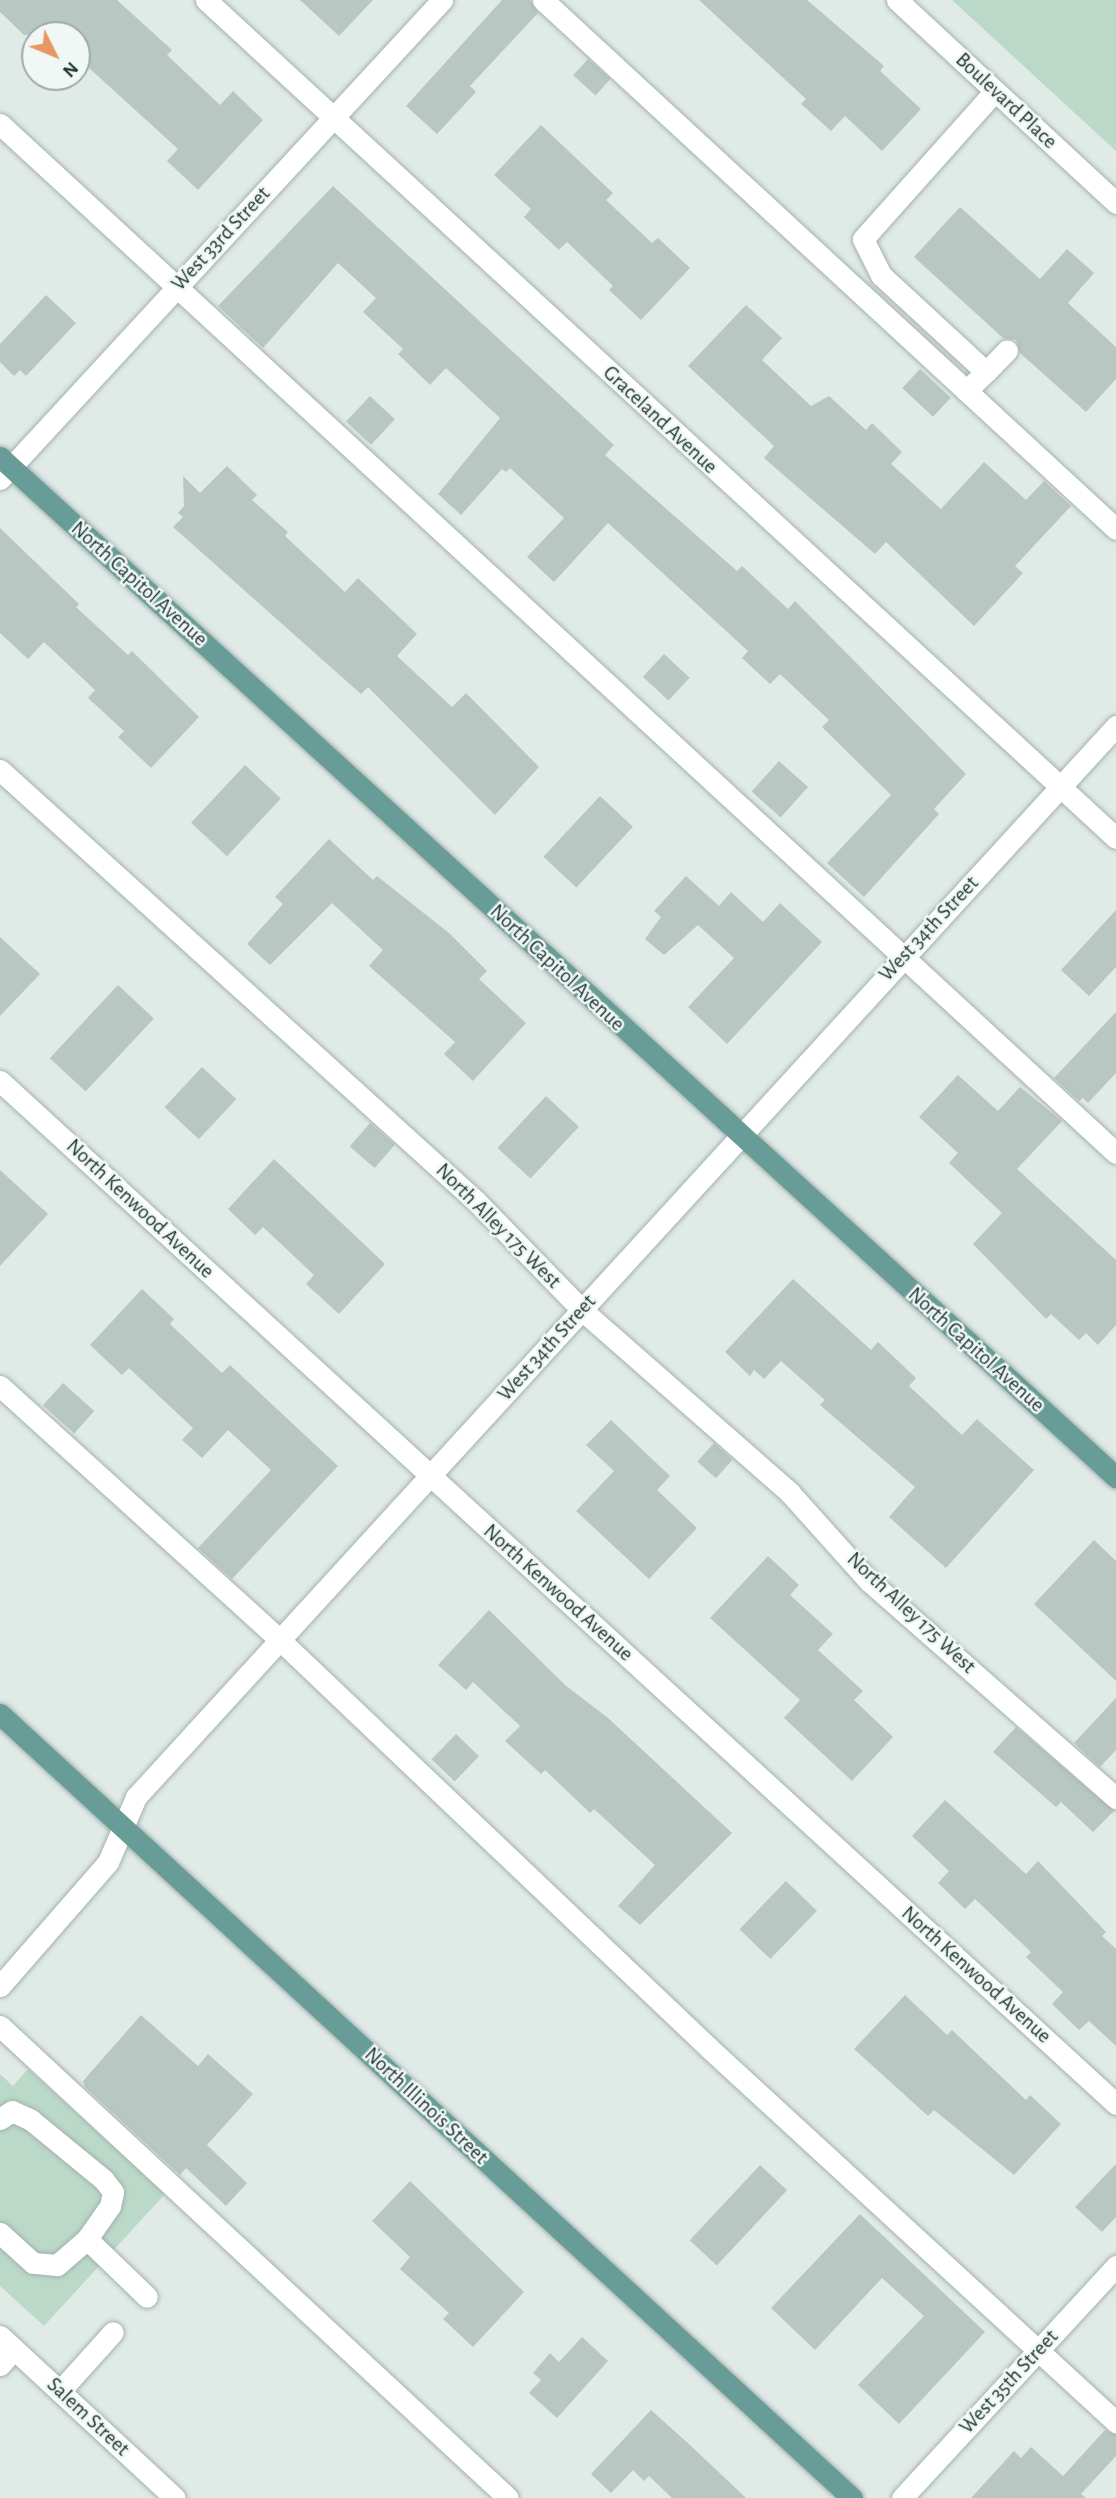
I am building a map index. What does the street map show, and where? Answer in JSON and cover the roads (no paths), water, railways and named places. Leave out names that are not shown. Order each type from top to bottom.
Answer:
[{"type":"main road","name":"North Capitol Avenue","points":[[4,468],[1116,1476]]},
{"type":"main road","name":"North Illinois Street","points":[[0,1714],[852,2498]]},
{"type":"street","name":"Graceland Avenue","points":[[206,0],[1116,838]]},
{"type":"street","name":"West 33rd Street","points":[[4,468],[442,0]]},
{"type":"street","points":[[543,0],[1116,529]]},
{"type":"street","name":"Boulevard Place","points":[[897,0],[1116,203]]},
{"type":"street","points":[[986,372],[881,275],[863,239],[995,91]]},
{"type":"street","points":[[0,124],[178,285],[368,467],[904,955],[1116,1153]]},
{"type":"street","points":[[966,391],[1007,350]]},
{"type":"street","name":"West 34th Street","points":[[0,1986],[106,1865],[136,1797],[1116,726]]},
{"type":"street","name":"North Alley 175 West","points":[[0,770],[476,1201],[582,1310],[790,1493],[869,1581],[1116,1798]]},
{"type":"street","name":"North Kenwood Avenue","points":[[0,1081],[1116,2104]]},
{"type":"street","points":[[0,1386],[281,1640],[709,2048],[1116,2422]]},
{"type":"street","points":[[0,2026],[508,2498]]},
{"type":"street","points":[[0,2119],[12,2111],[31,2120],[104,2180],[113,2192],[110,2206],[87,2239],[57,2265],[46,2267],[33,2263],[0,2233]]},
{"type":"street","points":[[87,2239],[147,2297]]},
{"type":"street","name":"West 35th Street","points":[[902,2498],[1116,2266]]},
{"type":"street","points":[[60,2391],[113,2332]]},
{"type":"street","points":[[0,2365],[7,2343]]},
{"type":"street","name":"Salem Street","points":[[7,2343],[175,2498]]}]
